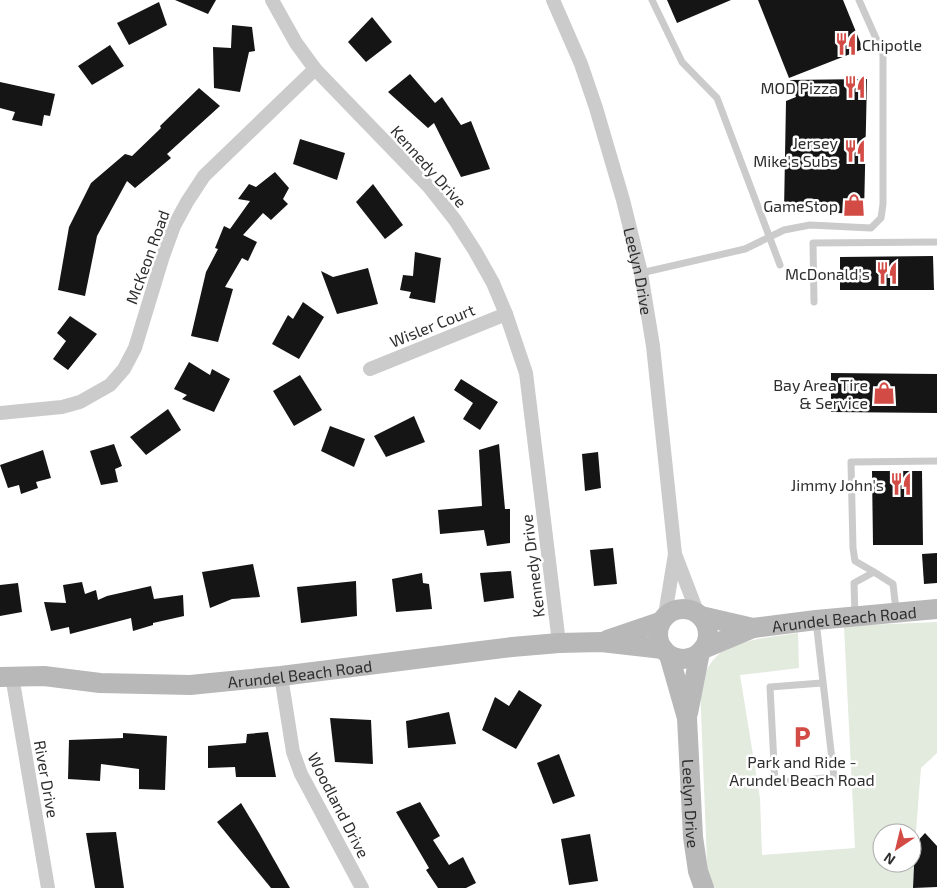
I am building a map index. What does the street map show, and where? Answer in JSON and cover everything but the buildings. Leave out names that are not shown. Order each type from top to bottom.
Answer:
[{"type":"street","name":"Kennedy Drive","points":[[272,0],[296,43],[315,69],[429,187],[455,220],[479,258],[506,314],[526,374],[558,643]]},
{"type":"street","name":"Leelyn Drive","points":[[553,0],[581,64],[596,108],[623,200],[641,273],[653,346],[675,554],[700,615]]},
{"type":"street","name":"McKeon Road","points":[[0,413],[62,407],[80,402],[110,384],[124,369],[135,348],[174,226],[187,202],[204,176],[315,69]]},
{"type":"street","name":"Wisler Court","points":[[370,369],[506,314]]},
{"type":"street","name":"Leelyn Drive","points":[[663,619],[675,554]]},
{"type":"street","points":[[678,609],[685,609],[700,615],[707,629],[706,642],[701,650],[693,656],[685,658],[677,658],[666,652],[658,636],[663,619],[678,609]]},
{"type":"street","name":"Arundel Beach Road","points":[[701,650],[753,628],[937,609]]},
{"type":"street","name":"Arundel Beach Road","points":[[700,615],[753,628]]},
{"type":"street","name":"Arundel Beach Road","points":[[601,642],[663,619]]},
{"type":"street","name":"Arundel Beach Road","points":[[6,676],[44,676],[100,683],[200,684],[558,643],[601,642],[666,652]]},
{"type":"street","name":"Leelyn Drive","points":[[701,650],[687,718],[693,837],[698,871],[704,888]]},
{"type":"street","name":"Leelyn Drive","points":[[666,652],[687,718]]},
{"type":"street","name":"River Drive","points":[[6,676],[48,888]]},
{"type":"street","name":"Woodland Drive","points":[[281,676],[293,752],[301,774],[362,888]]},
{"type":"lane","points":[[652,0],[682,62],[717,98],[780,265]]},
{"type":"lane","points":[[641,273],[746,249],[784,230],[810,224],[871,228],[881,218],[883,204],[883,54],[859,0]]},
{"type":"lane","points":[[814,302],[813,243],[937,242]]},
{"type":"lane","points":[[896,613],[893,584],[855,561],[853,548],[852,462],[937,461]]},
{"type":"lane","points":[[855,616],[854,583],[874,572]]},
{"type":"lane","points":[[816,620],[834,777],[775,784],[770,687],[822,683]]},
{"type":"shaded area","points":[[937,622],[937,753],[921,768],[917,823],[872,823],[872,873],[914,873],[913,887],[937,888],[708,888],[700,686],[714,659],[724,650],[743,642],[798,633],[799,668],[740,675],[760,798],[762,855],[855,848],[844,626]]},
{"type":"place","name":"Chipotle","points":[[846,44]]},
{"type":"place","name":"MOD Pizza","points":[[855,87]]},
{"type":"place","name":"Jersey Mike's Subs","points":[[855,151]]},
{"type":"place","name":"GameStop","points":[[854,205]]},
{"type":"place","name":"McDonald's","points":[[887,273]]},
{"type":"place","name":"Bay Area Tire & Service","points":[[884,393]]},
{"type":"place","name":"Jimmy John's","points":[[901,484]]},
{"type":"place","name":"Park and Ride - Arundel Beach Road","points":[[802,737]]}]
